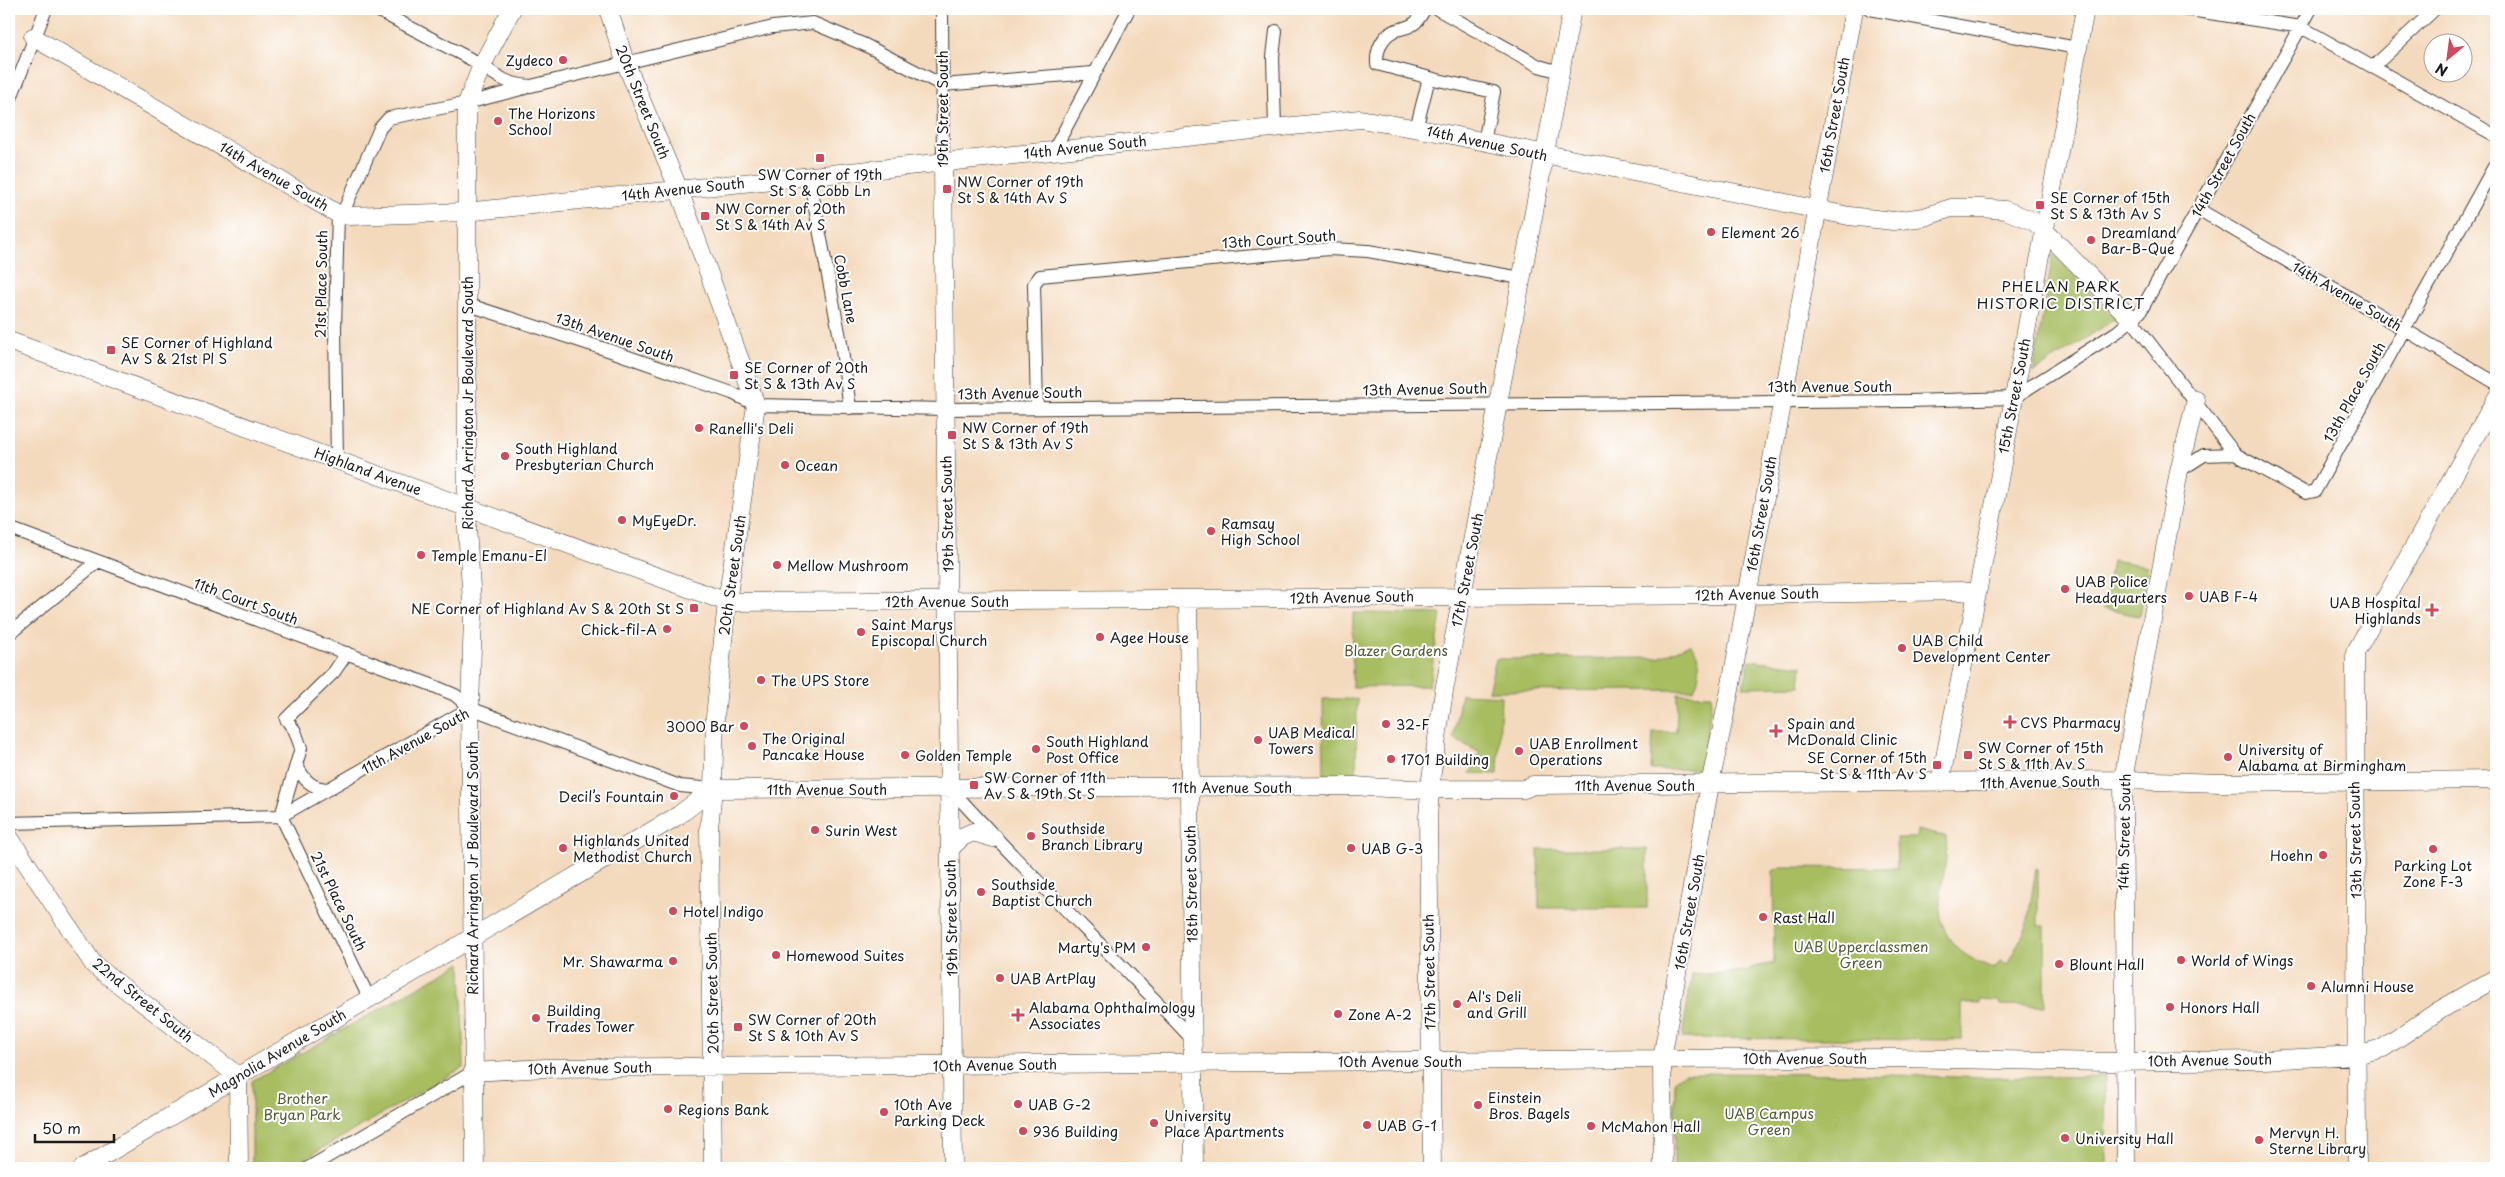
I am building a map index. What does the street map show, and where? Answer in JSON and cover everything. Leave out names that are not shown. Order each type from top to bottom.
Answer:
[{"type":"street","points":[[9,103],[33,37],[46,9]]},
{"type":"street","points":[[376,9],[482,65],[497,77],[514,85],[531,86]]},
{"type":"street","name":"Richard Arrington Jr Boulevard South","points":[[476,1168],[473,1072],[470,708],[473,617],[467,507],[465,212],[467,103],[482,65],[512,9]]},
{"type":"street","name":"20th Street South","points":[[608,9],[626,64],[679,190],[756,405],[728,602],[715,717],[713,789],[709,828],[713,1168]]},
{"type":"street","name":"19th Street South","points":[[942,9],[953,1168]]},
{"type":"street","points":[[1054,150],[1093,73],[1129,9]]},
{"type":"street","points":[[1425,9],[1416,22],[1407,28],[1393,31],[1386,38],[1378,50],[1377,64],[1429,78],[1494,92],[1484,142]]},
{"type":"street","points":[[1437,9],[1539,66],[1560,72]]},
{"type":"street","name":"17th Street South","points":[[1432,1168],[1428,817],[1430,789],[1444,691],[1572,9]]},
{"type":"street","name":"16th Street South","points":[[1663,1168],[1662,1059],[1710,784],[1854,9]]},
{"type":"street","points":[[1870,9],[2077,48]]},
{"type":"street","name":"15th Street South","points":[[1940,783],[1977,593],[2084,9]]},
{"type":"street","points":[[2183,9],[2301,27],[2496,136]]},
{"type":"street","name":"14th Street South","points":[[2132,320],[2140,312],[2311,9]]},
{"type":"street","points":[[2373,67],[2435,9]]},
{"type":"street","name":"21st Place South","points":[[337,460],[335,328],[338,214],[345,208],[380,128],[389,118],[467,103],[773,28],[813,23],[865,45],[942,85]]},
{"type":"street","points":[[1275,127],[1273,57],[1276,31]]},
{"type":"street","name":"14th Avenue South","points":[[33,37],[338,214],[350,216],[465,212],[1360,119],[1416,128],[1849,216],[1893,221],[1924,217],[1951,208],[2005,210],[2033,222],[2044,230],[2132,320]]},
{"type":"street","points":[[942,85],[1093,73]]},
{"type":"street","points":[[1416,128],[1429,78]]},
{"type":"street","name":"13th Place South","points":[[2235,454],[2302,491],[2310,493],[2318,487],[2496,163]]},
{"type":"street","name":"Cobb Lane","points":[[809,177],[841,342],[850,408]]},
{"type":"street","name":"14th Avenue South","points":[[2198,209],[2496,383]]},
{"type":"street","name":"13th Court South","points":[[1038,408],[1034,284],[1037,278],[1067,273],[1329,249],[1368,251],[1521,278]]},
{"type":"street","name":"13th Avenue South","points":[[466,304],[732,393],[756,405],[946,409],[1988,400],[2013,398],[2118,332],[2132,320]]},
{"type":"street","points":[[2132,320],[2196,400],[2235,454]]},
{"type":"street","name":"Highland Avenue","points":[[9,341],[728,602]]},
{"type":"street","name":"13th Street South","points":[[2357,1168],[2354,684],[2357,647],[2496,399]]},
{"type":"street","name":"14th Street South","points":[[2126,1168],[2123,780],[2179,470],[2196,400]]},
{"type":"street","points":[[2179,470],[2204,455],[2235,454]]},
{"type":"street","name":"11th Court South","points":[[9,528],[96,562],[348,653],[455,695],[470,708]]},
{"type":"street","points":[[9,634],[96,562]]},
{"type":"street","name":"12th Avenue South","points":[[728,602],[1188,600],[1462,596],[1746,595],[1960,591],[1977,593]]},
{"type":"street","name":"18th Street South","points":[[1188,600],[1194,1168]]},
{"type":"street","points":[[281,816],[301,748],[295,731],[286,719],[334,672],[348,653]]},
{"type":"street","name":"11th Avenue South","points":[[9,823],[281,816],[470,708],[680,786],[713,789],[1356,786],[1403,790],[1524,789],[1533,785],[2123,780],[2222,783],[2496,780]]},
{"type":"street","points":[[296,766],[307,782],[317,788],[328,789]]},
{"type":"street","points":[[950,788],[994,838],[1076,918],[1192,1040]]},
{"type":"street","name":"Magnolia Avenue South","points":[[83,1168],[369,998],[473,939],[679,815],[713,789]]},
{"type":"street","name":"21st Place South","points":[[281,816],[369,998]]},
{"type":"street","points":[[950,849],[962,836],[973,832],[994,838]]},
{"type":"street","name":"22nd Street South","points":[[9,837],[94,965],[238,1076]]},
{"type":"street","name":"10th Avenue South","points":[[308,1168],[473,1072],[545,1068],[1662,1059],[1895,1058],[2126,1062],[2247,1061],[2356,1055],[2384,1048],[2440,1010],[2496,978]]},
{"type":"street","points":[[238,1076],[239,1168]]},
{"type":"green space","points":[[2053,254],[2115,319],[2033,373]]},
{"type":"green space","points":[[2112,560],[2148,566],[2139,616],[2104,609]]},
{"type":"green space","name":"Blazer Gardens","points":[[1353,613],[1441,614],[1429,686],[1352,687]]},
{"type":"green space","points":[[1690,644],[1697,655],[1700,666],[1694,690],[1488,691],[1496,659],[1658,658]]},
{"type":"green space","points":[[1750,660],[1802,666],[1800,686],[1743,687]]},
{"type":"green space","points":[[1461,694],[1501,696],[1498,774],[1470,773],[1480,753],[1453,738]]},
{"type":"green space","points":[[1678,694],[1712,695],[1703,769],[1651,770],[1653,732],[1676,732]]},
{"type":"green space","points":[[1323,699],[1357,699],[1356,777],[1324,776]]},
{"type":"green space","name":"UAB Upperclassmen Green","points":[[1917,830],[1946,837],[1947,845],[1940,902],[1941,916],[1948,937],[1972,959],[1994,969],[2001,960],[2007,965],[2027,926],[2036,868],[2038,869],[2038,926],[2045,926],[2045,1006],[2000,1005],[1999,1001],[1980,1000],[1980,1004],[1962,1003],[1962,1040],[1682,1038],[1692,975],[1746,971],[1754,967],[1774,963],[1773,871],[1781,867],[1897,868],[1896,838],[1916,838]]},
{"type":"green space","points":[[1538,849],[1647,849],[1647,908],[1539,908]]},
{"type":"green space","name":"Brother Bryan Park","points":[[461,963],[464,1067],[288,1168],[252,1168],[252,1081]]},
{"type":"green space","name":"UAB Campus Green","points":[[1684,1073],[1861,1074],[1987,1078],[2105,1076],[2106,1168],[1674,1168],[1675,1080]]},
{"type":"place","name":"Zydeco","points":[[563,60]]},
{"type":"place","name":"The Horizons School","points":[[498,121]]},
{"type":"place","name":"SW Corner of 19th St S & Cobb Ln","points":[[820,158]]},
{"type":"place","name":"NW Corner of 19th St S & 14th Av S","points":[[947,189]]},
{"type":"place","name":"SE Corner of 15th St S & 13th Av S","points":[[2040,205]]},
{"type":"place","name":"NW Corner of 20th St S & 14th Av S","points":[[705,216]]},
{"type":"place","name":"Element 26","points":[[1711,232]]},
{"type":"place","name":"Dreamland Bar-B-Que","points":[[2091,240]]},
{"type":"place","name":"SE Corner of Highland Av S & 21st Pl S","points":[[111,350]]},
{"type":"place","name":"SE Corner of 20th St S & 13th Av S","points":[[734,375]]},
{"type":"place","name":"Ranelli's Deli","points":[[699,428]]},
{"type":"place","name":"NW Corner of 19th St S & 13th Av S","points":[[952,435]]},
{"type":"place","name":"South Highland Presbyterian Church","points":[[505,456]]},
{"type":"place","name":"Ocean","points":[[785,465]]},
{"type":"place","name":"MyEyeDr.","points":[[622,520]]},
{"type":"place","name":"Ramsay High School","points":[[1211,531]]},
{"type":"place","name":"Temple Emanu-El","points":[[421,555]]},
{"type":"place","name":"Mellow Mushroom","points":[[777,565]]},
{"type":"place","name":"UAB Police Headquarters","points":[[2065,589]]},
{"type":"place","name":"UAB F-4","points":[[2189,596]]},
{"type":"place","name":"NE Corner of Highland Av S & 20th St S","points":[[694,608]]},
{"type":"place","name":"UAB Hospital Highlands","points":[[2432,610]]},
{"type":"place","name":"Chick-fil-A","points":[[667,629]]},
{"type":"place","name":"Saint Marys Episcopal Church","points":[[861,632]]},
{"type":"place","name":"Agee House","points":[[1100,637]]},
{"type":"place","name":"UAB Child Development Center","points":[[1902,648]]},
{"type":"place","name":"The UPS Store","points":[[761,680]]},
{"type":"place","name":"CVS Pharmacy","points":[[2010,722]]},
{"type":"place","name":"32-F","points":[[1386,724]]},
{"type":"place","name":"3000 Bar","points":[[744,726]]},
{"type":"place","name":"Spain and McDonald Clinic","points":[[1776,731]]},
{"type":"place","name":"UAB Medical Towers","points":[[1258,740]]},
{"type":"place","name":"The Original Pancake House","points":[[752,746]]},
{"type":"place","name":"South Highland Post Office","points":[[1036,749]]},
{"type":"place","name":"UAB Enrollment Operations","points":[[1519,751]]},
{"type":"place","name":"Golden Temple","points":[[905,755]]},
{"type":"place","name":"SW Corner of 15th St S & 11th Av S","points":[[1968,755]]},
{"type":"place","name":"University of Alabama at Birmingham","points":[[2228,757]]},
{"type":"place","name":"1701 Building","points":[[1391,759]]},
{"type":"place","name":"SE Corner of 15th St S & 11th Av S","points":[[1937,765]]},
{"type":"place","name":"SW Corner of 11th Av S & 19th St S","points":[[974,785]]},
{"type":"place","name":"Decil’s Fountain","points":[[674,796]]},
{"type":"place","name":"Surin West","points":[[815,830]]},
{"type":"place","name":"Southside Branch Library","points":[[1031,836]]},
{"type":"place","name":"Highlands United Methodist Church","points":[[563,848]]},
{"type":"place","name":"UAB G-3","points":[[1351,848]]},
{"type":"place","name":"Parking Lot Zone F-3","points":[[2433,849]]},
{"type":"place","name":"Hoehn","points":[[2323,855]]},
{"type":"place","name":"Southside Baptist Church","points":[[981,892]]},
{"type":"place","name":"Hotel Indigo","points":[[673,911]]},
{"type":"place","name":"Rast Hall","points":[[1763,917]]},
{"type":"place","name":"Marty's PM","points":[[1146,947]]},
{"type":"place","name":"Homewood Suites","points":[[776,955]]},
{"type":"place","name":"World of Wings","points":[[2181,960]]},
{"type":"place","name":"Mr. Shawarma","points":[[673,961]]},
{"type":"place","name":"Blount Hall","points":[[2059,964]]},
{"type":"place","name":"UAB ArtPlay","points":[[1000,978]]},
{"type":"place","name":"Alumni House","points":[[2311,986]]},
{"type":"place","name":"Al's Deli and Grill","points":[[1457,1004]]},
{"type":"place","name":"Honors Hall","points":[[2170,1007]]},
{"type":"place","name":"Zone A-2","points":[[1338,1014]]},
{"type":"place","name":"Alabama Ophthalmology Associates","points":[[1018,1015]]},
{"type":"place","name":"Building Trades Tower","points":[[536,1018]]},
{"type":"place","name":"SW Corner of 20th St S & 10th Av S","points":[[738,1027]]},
{"type":"place","name":"UAB G-2","points":[[1018,1104]]},
{"type":"place","name":"Einstein Bros. Bagels","points":[[1478,1105]]},
{"type":"place","name":"Regions Bank","points":[[668,1109]]},
{"type":"place","name":"10th Ave Parking Deck","points":[[884,1112]]},
{"type":"place","name":"University Place Apartments","points":[[1154,1123]]},
{"type":"place","name":"UAB G-1","points":[[1367,1125]]},
{"type":"place","name":"McMahon Hall","points":[[1591,1126]]},
{"type":"place","name":"936 Building","points":[[1023,1131]]},
{"type":"place","name":"University Hall","points":[[2065,1138]]},
{"type":"place","name":"Mervyn H. Sterne Library","points":[[2259,1140]]},
{"type":"district","name":"PHELAN PARK HISTORIC DISTRICT","points":[[2061,294]]}]
